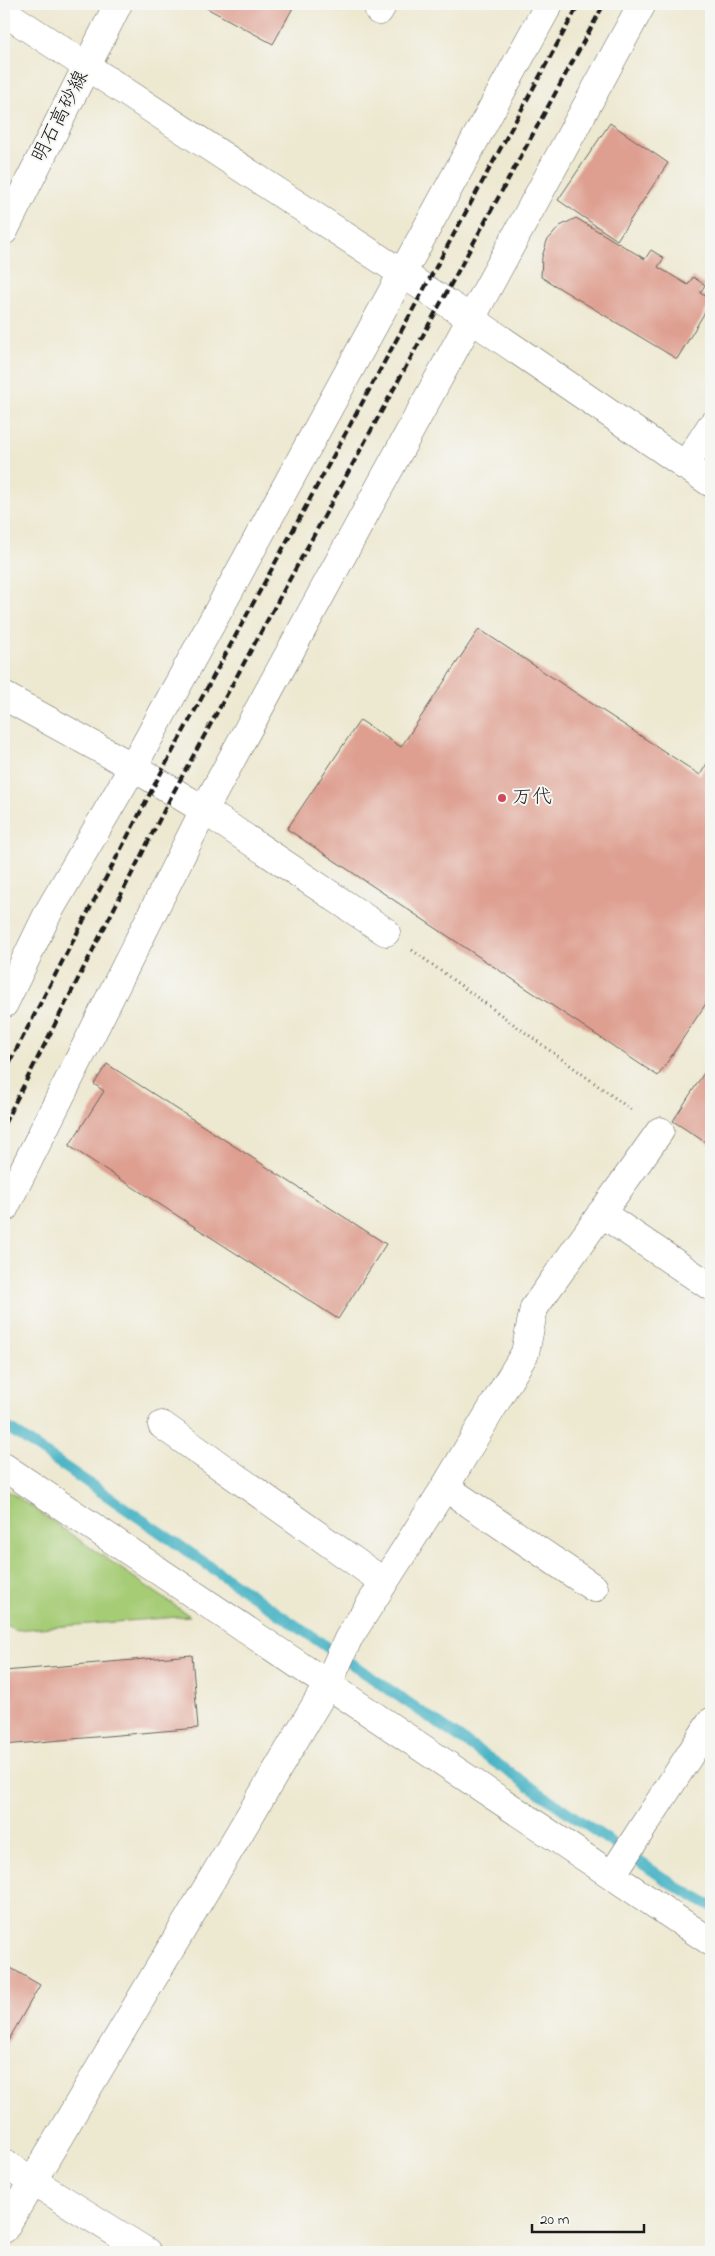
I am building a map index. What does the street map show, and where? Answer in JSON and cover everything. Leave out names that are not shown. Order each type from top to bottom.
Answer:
[{"type":"street","name":"明石高砂線","points":[[4,230],[118,4]]},
{"type":"street","points":[[4,1004],[49,911],[133,767],[549,4]]},
{"type":"street","points":[[4,1209],[204,810],[642,4]]},
{"type":"street","points":[[4,12],[470,318],[711,483]]},
{"type":"street","points":[[685,466],[711,426]]},
{"type":"street","points":[[4,696],[133,767],[204,810],[386,932]]},
{"type":"street","points":[[4,2229],[328,1684],[348,1639],[445,1487],[526,1353],[534,1308],[660,1131]]},
{"type":"street","points":[[601,1213],[711,1287]]},
{"type":"street","points":[[162,1425],[384,1582]]},
{"type":"street","points":[[4,1466],[711,1942]]},
{"type":"street","points":[[445,1487],[594,1588]]},
{"type":"street","points":[[612,1875],[711,1722]]},
{"type":"street","points":[[4,2163],[146,2252]]},
{"type":"path","points":[[386,932],[660,1131]]},
{"type":"green space","points":[[4,1488],[190,1616],[15,1630],[4,1623]]},
{"type":"building","points":[[202,4],[295,4],[273,44]]},
{"type":"building","points":[[610,123],[668,163],[617,240],[558,200]]},
{"type":"building","points":[[576,218],[645,259],[651,250],[664,258],[658,267],[688,285],[693,277],[705,285],[700,293],[711,299],[711,302],[677,359],[541,277],[542,257],[547,241],[560,226]]},
{"type":"building","points":[[479,629],[700,775],[711,757],[711,996],[658,1076],[287,829],[360,720],[401,747]]},
{"type":"building","points":[[711,1062],[711,1146],[673,1121]]},
{"type":"building","points":[[107,1064],[386,1244],[338,1319],[69,1146],[104,1091],[94,1084]]},
{"type":"building","points":[[192,1655],[198,1728],[4,1745],[4,1671]]},
{"type":"building","points":[[4,1964],[40,1985],[4,2048]]},
{"type":"waterway","points":[[4,1425],[675,1886],[711,1906]]},
{"type":"railway","points":[[4,1073],[156,782],[579,4]]},
{"type":"railway","points":[[4,1124],[173,793],[604,4]]},
{"type":"place","name":"万代","points":[[502,798]]}]
